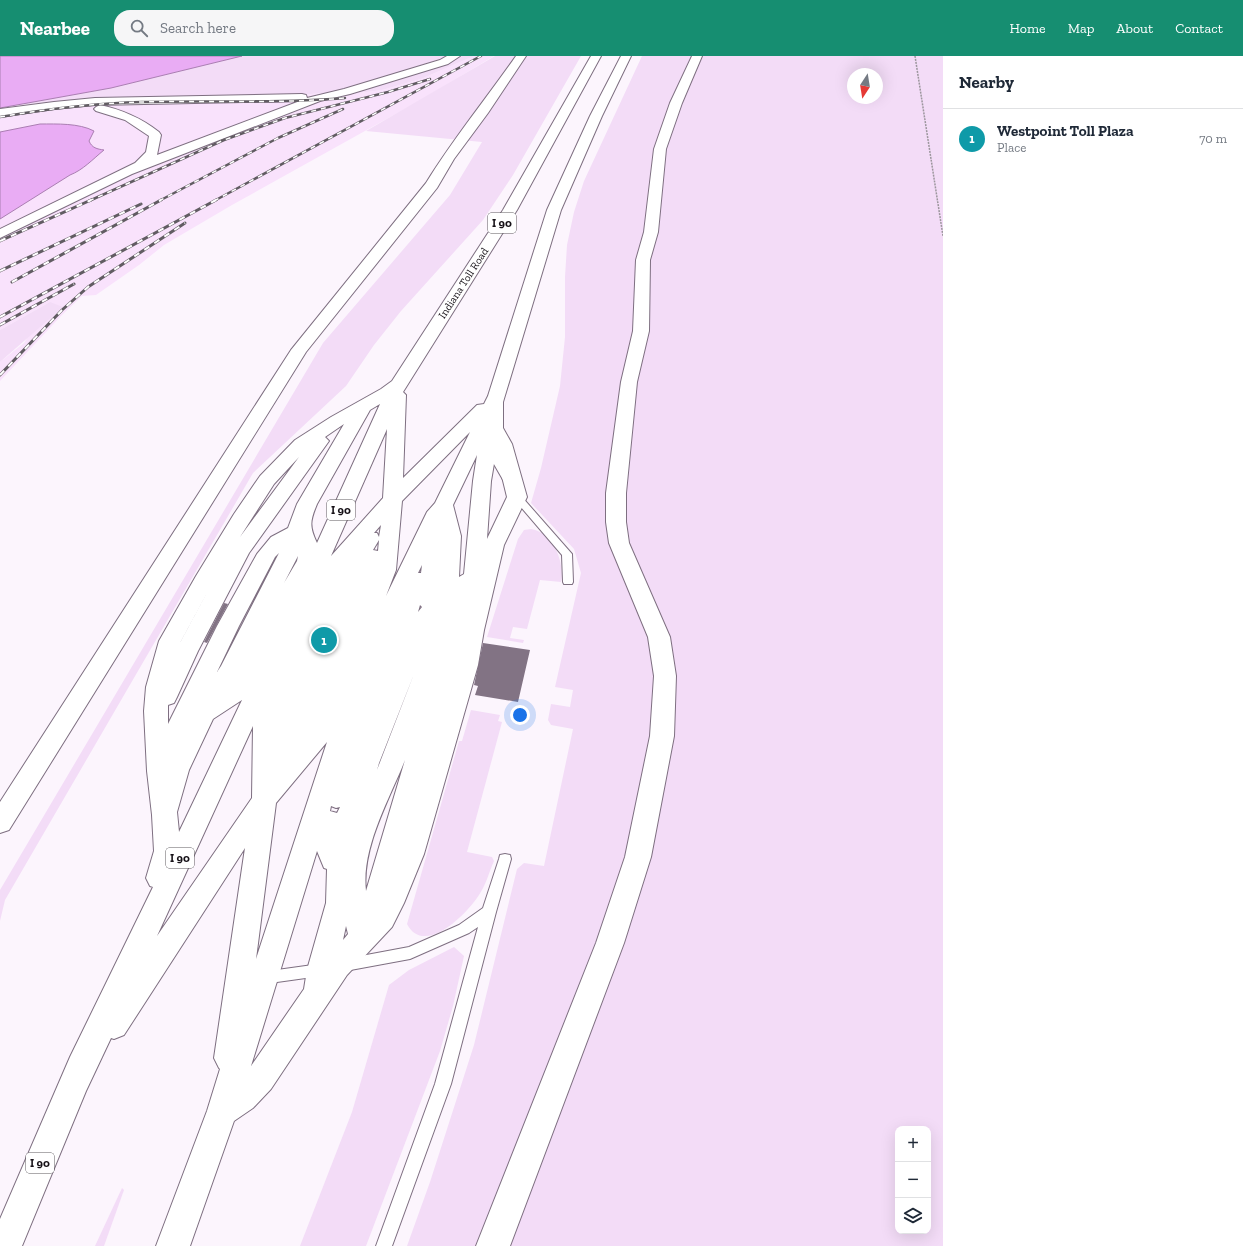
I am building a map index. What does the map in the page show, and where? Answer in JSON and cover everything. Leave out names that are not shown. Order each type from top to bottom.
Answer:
[{"type":"main road","points":[[0,234],[139,167],[317,98],[444,62],[456,56]]},
{"type":"main road","points":[[0,823],[299,350],[432,185],[448,158],[484,110],[521,56]]},
{"type":"main road","name":"Indiana Toll Road","points":[[398,384],[510,210],[530,170],[596,56]]},
{"type":"main road","name":"I 90","points":[[220,1116],[264,800],[285,727],[354,566],[393,499],[495,401],[554,210],[596,116],[626,56]]},
{"type":"main road","points":[[493,1246],[612,936],[638,857],[662,736],[665,676],[659,637],[619,543],[616,522],[616,493],[629,382],[640,331],[643,260],[651,232],[660,149],[676,103],[697,56]]},
{"type":"main road","points":[[0,113],[57,104],[109,101],[247,100],[334,94]]},
{"type":"main road","points":[[21,110],[249,107],[290,109]]},
{"type":"main road","points":[[100,109],[123,114],[143,125],[155,135],[152,154],[139,167]]},
{"type":"main road","points":[[20,1211],[67,1112],[129,1002],[152,897],[156,870],[159,774],[157,687],[170,641],[203,581],[244,514],[267,480],[301,444],[364,405],[387,393],[398,384]]},
{"type":"main road","name":"I 90","points":[[76,1080],[264,800],[321,733],[386,570],[393,499],[398,384]]},
{"type":"main road","name":"I 90","points":[[5,1246],[76,1080],[315,567],[398,384]]},
{"type":"main road","points":[[329,968],[365,925],[379,893],[419,752],[429,727],[458,629],[473,577],[482,482],[484,438],[495,401]]},
{"type":"main road","points":[[436,607],[473,577],[484,566],[517,497],[503,444],[494,428],[495,401]]},
{"type":"main road","points":[[165,815],[177,770],[205,713],[230,669],[301,524],[307,504],[364,405]]},
{"type":"main road","name":"I 90","points":[[173,1246],[220,1116],[341,736],[373,651],[385,620],[440,508],[484,438]]},
{"type":"main road","points":[[365,925],[352,880],[355,861],[360,838],[422,686],[440,625],[436,607],[432,535],[440,508]]},
{"type":"main road","points":[[220,1116],[260,1079],[317,995],[329,968],[339,903],[342,836],[367,763],[421,626],[436,607],[449,586],[451,539],[448,519],[440,508]]},
{"type":"main road","points":[[76,1080],[152,897],[167,851],[165,815],[159,774],[167,750],[228,626],[267,554],[278,542],[297,531],[301,524]]},
{"type":"main road","points":[[365,925],[382,919],[391,903],[411,854],[467,665],[473,630],[494,545]]},
{"type":"main road","points":[[296,877],[310,861],[329,822],[381,674],[397,640],[424,566],[433,553]]},
{"type":"main road","points":[[329,822],[329,845],[340,885]]},
{"type":"lane","points":[[484,438],[517,497],[567,554],[568,582]]},
{"type":"lane","points":[[384,1246],[443,1084],[489,912],[505,859]]},
{"type":"lane","points":[[232,1029],[245,996],[255,983],[277,976],[410,953],[464,930],[489,912]]},
{"type":"path","points":[[915,56],[943,236]]},
{"type":"shaded area","points":[[0,56],[242,56],[111,88],[0,108]]},
{"type":"shaded area","points":[[242,56],[448,56],[428,65],[338,92],[257,98],[130,97],[80,99],[9,106],[111,88]]},
{"type":"shaded area","points":[[461,56],[474,56],[421,79],[382,90],[343,95],[453,60]]},
{"type":"shaded area","points":[[474,56],[494,56],[426,97],[232,205],[164,245],[139,265],[96,295],[82,296],[62,315],[0,381],[0,362],[24,343],[50,302],[0,330],[0,108],[80,99],[130,97],[257,98],[338,92],[343,95],[382,90],[421,79]]},
{"type":"shaded area","points":[[495,56],[517,56],[509,65],[506,73],[515,73],[526,56],[581,56],[513,175],[483,220],[401,311],[374,345],[346,386],[253,473],[5,900],[0,921],[0,890],[323,343],[450,195],[482,142],[366,131]]},
{"type":"shaded area","points":[[642,56],[943,56],[943,1246],[407,1246],[430,1182],[474,1045],[517,869],[524,863],[544,866],[573,729],[551,725],[548,720],[551,704],[570,707],[573,690],[555,687],[581,573],[574,549],[531,503],[541,468],[560,386],[565,337],[565,277],[567,245],[574,212],[584,181]]},
{"type":"shaded area","points":[[40,124],[68,124],[88,128],[94,131],[89,141],[90,143],[95,148],[104,150],[79,170],[0,219],[0,132]]},
{"type":"shaded area","points":[[50,302],[63,307],[0,362],[0,330]]},
{"type":"shaded area","points":[[531,529],[539,531],[546,536],[556,549],[561,566],[561,582],[540,580],[527,629],[513,627],[510,638],[524,640],[523,643],[487,637],[518,539],[524,530]]},
{"type":"shaded area","points":[[471,710],[500,715],[498,721],[502,722],[467,852],[492,857],[494,861],[486,883],[473,903],[465,912],[445,929],[434,934],[424,936],[414,933],[407,924],[459,741],[462,741]]},
{"type":"shaded area","points":[[454,947],[464,956],[453,1006],[440,1051],[366,1246],[300,1246],[352,1112],[389,985],[409,970]]},
{"type":"shaded area","points":[[122,1188],[124,1190],[104,1246],[95,1246]]},
{"type":"building","points":[[224,603],[228,604],[207,643],[204,642]]},
{"type":"building","points":[[483,643],[530,650],[518,702],[475,695],[478,686],[474,685]]},
{"type":"railway","points":[[214,201],[481,56]]},
{"type":"railway","points":[[89,201],[224,140],[285,118],[388,92],[430,79]]},
{"type":"railway","points":[[0,117],[35,111],[124,103],[294,101],[345,98]]},
{"type":"railway","points":[[159,201],[278,138],[343,109]]},
{"type":"railway","points":[[0,241],[91,200]]},
{"type":"railway","points":[[12,282],[161,200]]},
{"type":"railway","points":[[0,317],[216,200]]},
{"type":"railway","points":[[0,271],[141,204]]},
{"type":"railway","points":[[0,375],[62,310],[88,287],[185,223]]},
{"type":"railway","points":[[0,325],[74,284]]},
{"type":"place","name":"Westpoint Toll Plaza","points":[[324,640]]}]
